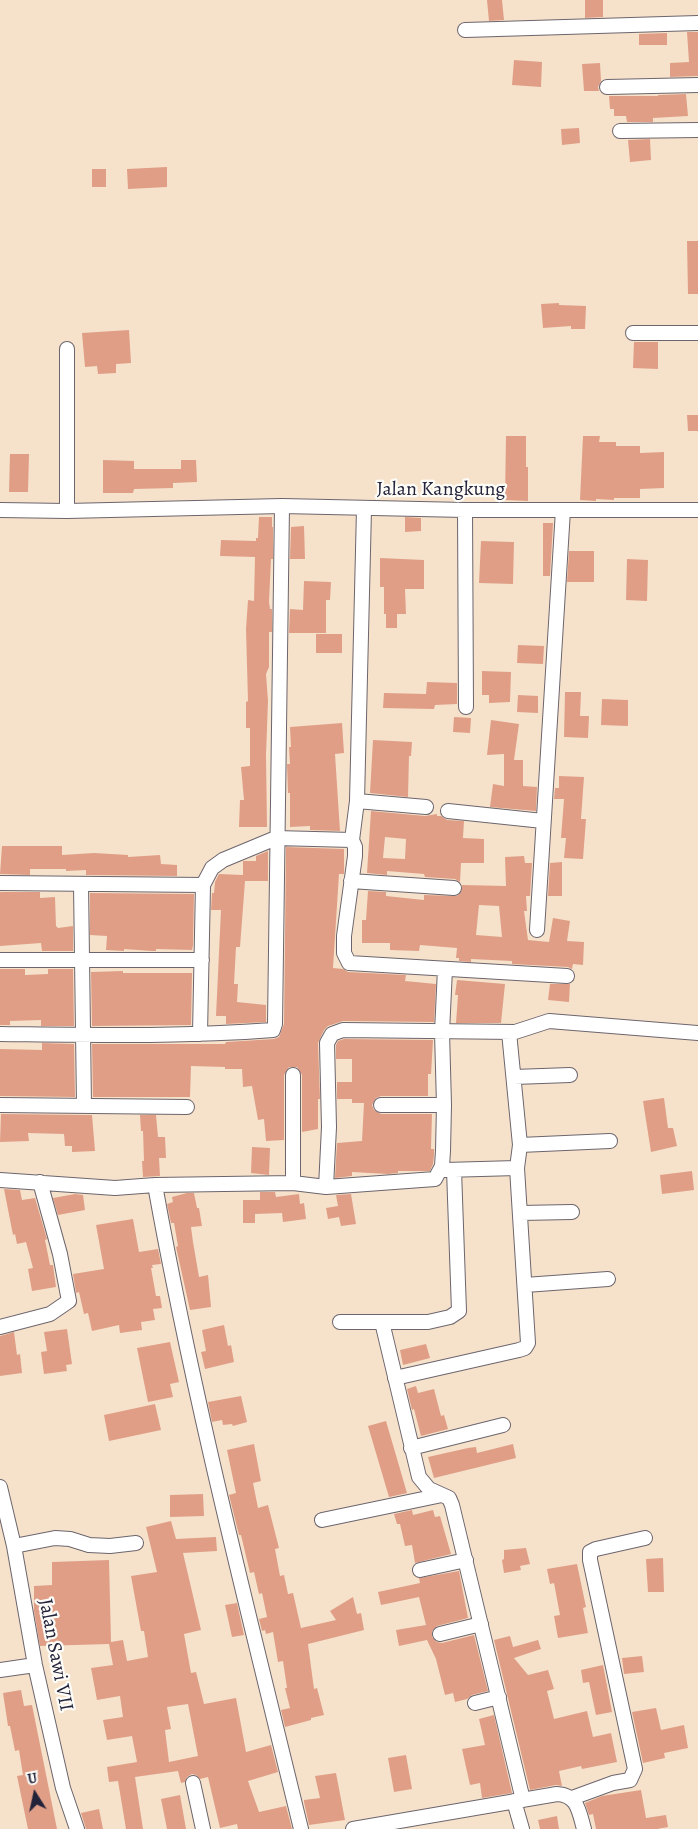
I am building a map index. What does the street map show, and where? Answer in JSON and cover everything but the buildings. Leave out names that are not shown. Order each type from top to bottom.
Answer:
[{"type":"street","points":[[465,30],[698,23]]},
{"type":"street","points":[[607,87],[698,85]]},
{"type":"street","points":[[620,131],[698,130]]},
{"type":"street","points":[[634,333],[698,334]]},
{"type":"street","points":[[67,349],[67,511]]},
{"type":"street","points":[[0,1034],[200,1034],[273,1030],[275,1024],[276,838],[281,673],[282,506]]},
{"type":"street","points":[[0,510],[67,511],[282,506],[364,509]]},
{"type":"street","name":"Jalan Kangkung","points":[[445,969],[349,963],[344,953],[355,856],[355,847],[352,840],[356,801],[364,509],[698,510]]},
{"type":"street","points":[[465,510],[466,707]]},
{"type":"street","points":[[537,930],[563,510]]},
{"type":"street","points":[[356,801],[426,807]]},
{"type":"street","points":[[448,812],[543,821]]},
{"type":"street","points":[[200,1034],[203,885],[212,868],[223,860],[276,838],[352,840]]},
{"type":"street","points":[[351,881],[454,888]]},
{"type":"street","points":[[0,883],[203,885]]},
{"type":"street","points":[[81,884],[84,1105]]},
{"type":"street","points":[[0,960],[202,960]]},
{"type":"street","points":[[0,1180],[115,1188],[155,1185],[293,1183],[326,1187],[435,1179],[443,1151],[442,1032],[445,969],[567,976]]},
{"type":"street","points":[[326,1187],[329,1127],[327,1043],[332,1034],[343,1030],[515,1032],[549,1021],[698,1033]]},
{"type":"street","points":[[395,1378],[525,1348],[528,1343],[517,1168],[520,1145],[509,1032]]},
{"type":"street","points":[[293,1075],[293,1183]]},
{"type":"street","points":[[514,1077],[570,1075]]},
{"type":"street","points":[[0,1105],[186,1107]]},
{"type":"street","points":[[381,1105],[444,1105]]},
{"type":"street","points":[[520,1145],[610,1141]]},
{"type":"street","points":[[439,1170],[517,1168]]},
{"type":"street","points":[[340,1322],[428,1322],[450,1318],[459,1311],[454,1170]]},
{"type":"street","points":[[0,1327],[50,1314],[69,1301],[60,1254],[40,1182]]},
{"type":"street","points":[[155,1185],[172,1280],[232,1545],[301,1829]]},
{"type":"street","points":[[520,1213],[572,1212]]},
{"type":"street","points":[[525,1285],[608,1279]]},
{"type":"street","points":[[382,1322],[419,1477],[429,1489],[448,1498],[452,1504],[499,1697],[519,1800],[522,1829]]},
{"type":"street","points":[[411,1448],[502,1425]]},
{"type":"street","name":"Jalan Sawi VII","points":[[0,1487],[14,1546],[34,1665],[63,1788],[77,1829]]},
{"type":"street","points":[[322,1520],[442,1495]]},
{"type":"street","points":[[14,1546],[55,1538],[70,1539],[88,1545],[110,1546],[136,1543]]},
{"type":"street","points":[[572,1798],[612,1783],[630,1780],[634,1774],[590,1560],[590,1552],[645,1538]]},
{"type":"street","points":[[420,1570],[466,1560]]},
{"type":"street","points":[[440,1634],[481,1624]]},
{"type":"street","points":[[0,1670],[34,1665]]},
{"type":"street","points":[[475,1703],[499,1697]]},
{"type":"street","points":[[193,1783],[203,1829]]},
{"type":"street","points":[[353,1829],[519,1800],[566,1794],[572,1798],[584,1829]]}]
